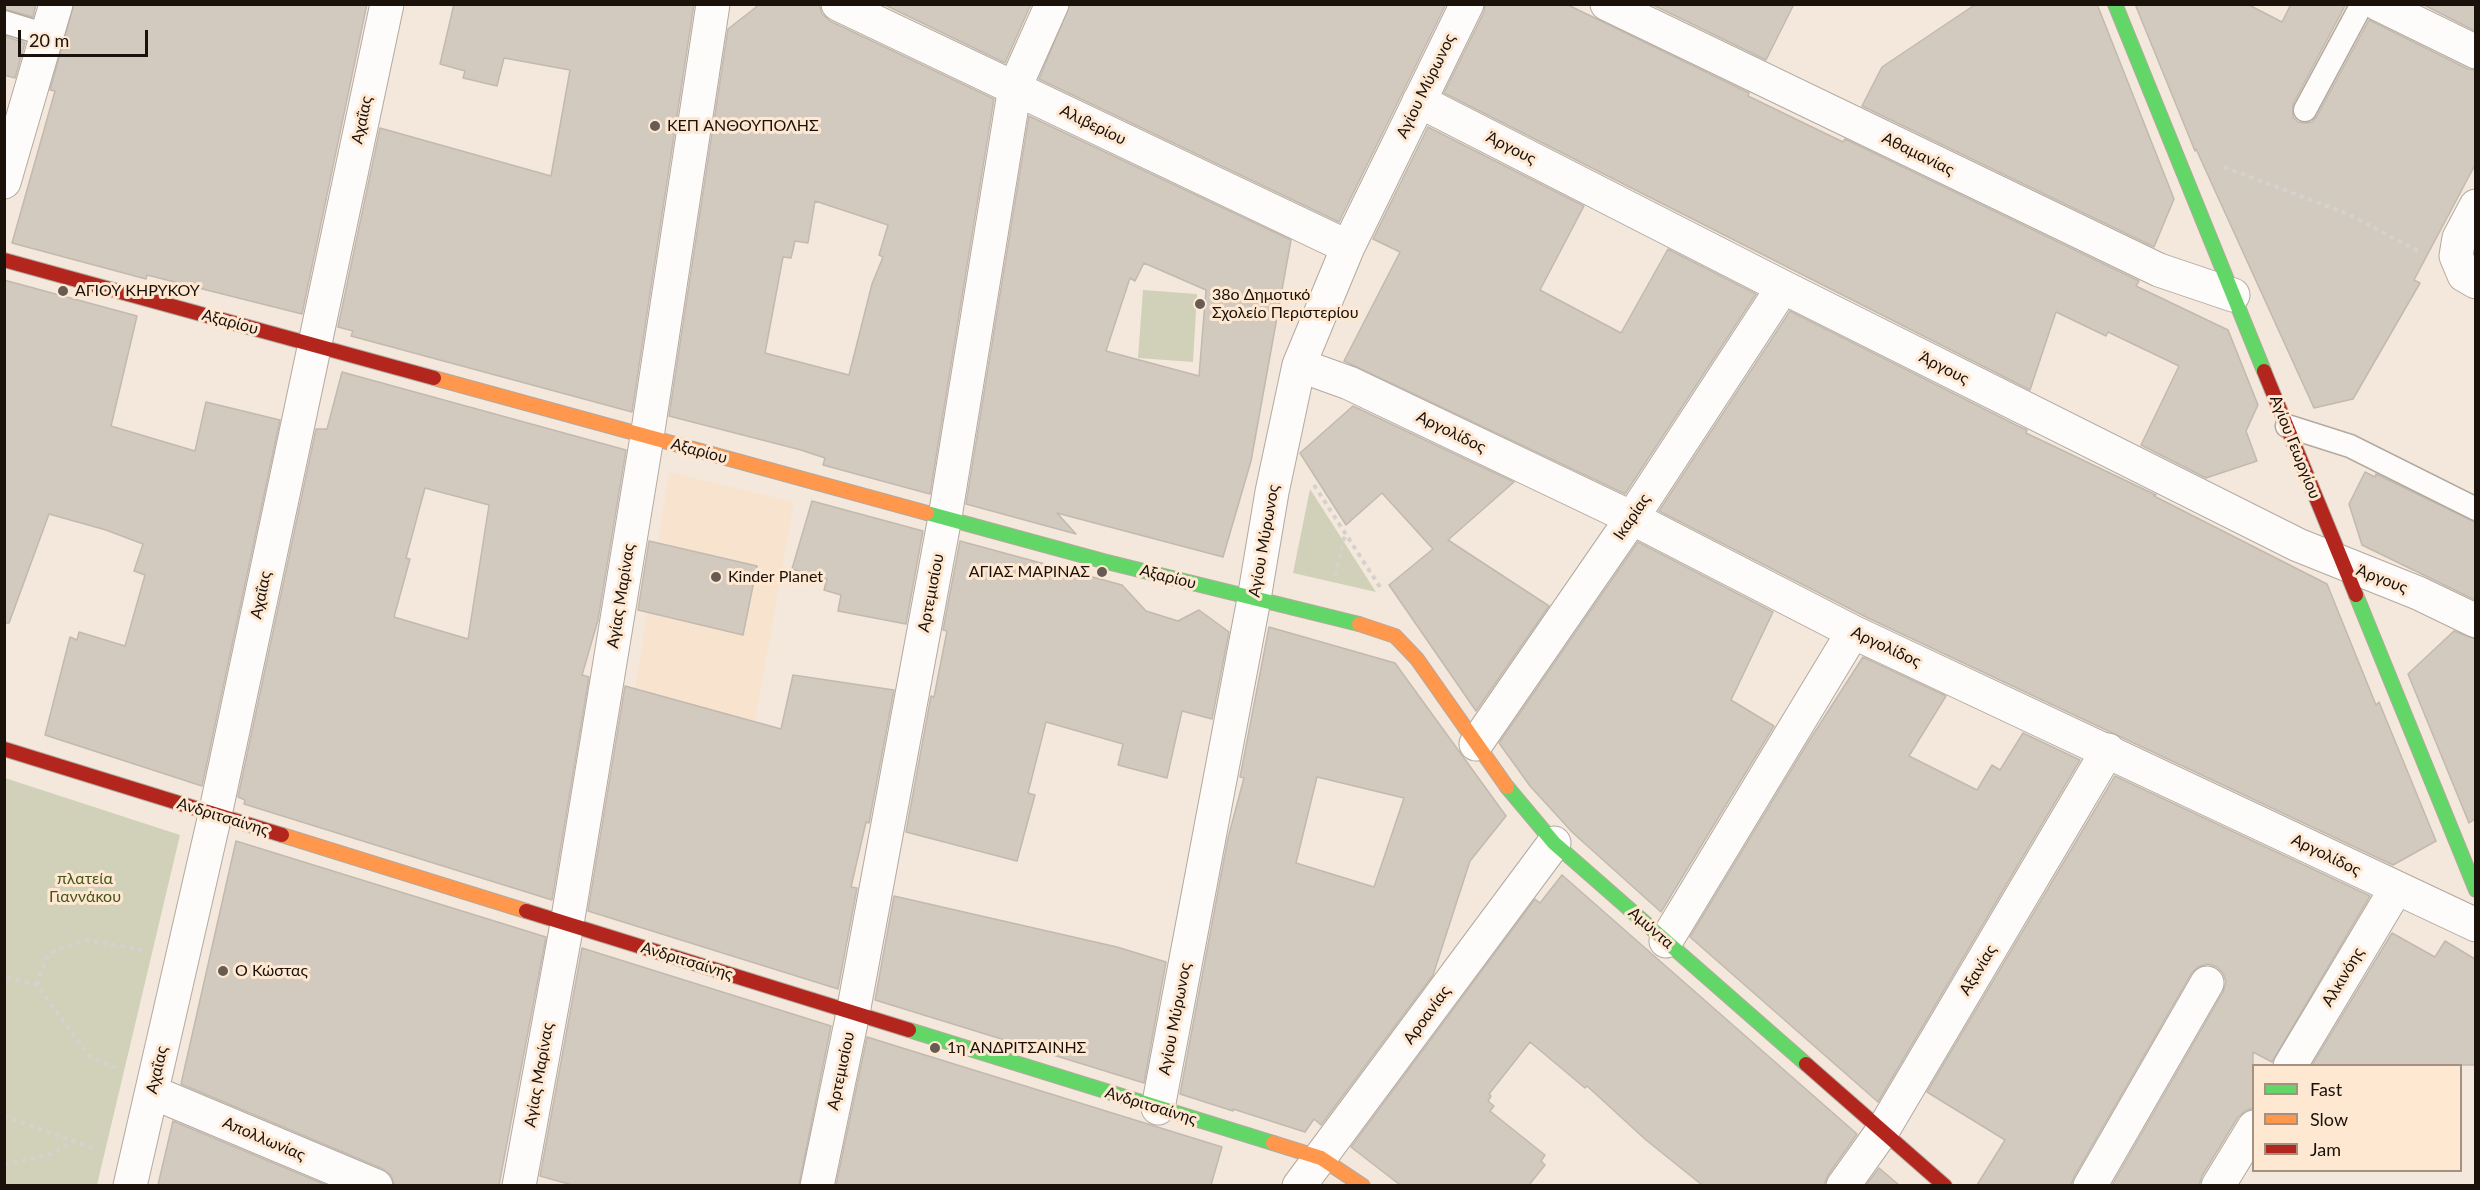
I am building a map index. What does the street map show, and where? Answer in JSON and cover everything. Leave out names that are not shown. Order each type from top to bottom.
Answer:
[{"type":"street","name":"Αχαΐας","points":[[133,1174],[215,814],[387,4]]},
{"type":"street","name":"Αγίας Μαρίνας","points":[[519,1185],[567,924],[647,437],[713,4]]},
{"type":"street","name":"Αλιβερίου","points":[[838,4],[1348,246]]},
{"type":"street","name":"Αρτεμισίου","points":[[817,1185],[853,1013],[945,517],[1015,87],[1052,4]]},
{"type":"street","name":"Αγίου Μύρωνος","points":[[1158,1108],[1280,453],[1299,365],[1348,246],[1467,4]]},
{"type":"street","name":"Αθαμανίας","points":[[1607,4],[2159,270],[2233,295]]},
{"type":"street","name":"Αγίου Γεωργίου","points":[[2115,4],[2475,890]]},
{"type":"street","points":[[2378,4],[2475,52]]},
{"type":"street","points":[[4,182],[51,20]]},
{"type":"street","name":"Άργους","points":[[1419,101],[1783,287],[2298,545],[2418,593],[2475,621]]},
{"type":"street","points":[[2470,278],[2456,256],[2459,238],[2475,206]]},
{"type":"street","name":"Αξαρίου","points":[[4,260],[1103,561],[1376,628],[1395,636]]},
{"type":"street","name":"Ικαρίας","points":[[1476,744],[1632,518],[1783,287]]},
{"type":"street","name":"Αργολίδος","points":[[1299,365],[1350,383],[1632,518],[1853,632],[2108,750],[2475,925]]},
{"type":"street","points":[[1666,941],[1853,632]]},
{"type":"street","name":"Αμύντα","points":[[1395,636],[1417,659],[1515,798],[1554,843],[1944,1185]]},
{"type":"street","name":"Ανδριτσαίνης","points":[[4,749],[1321,1158],[1363,1185]]},
{"type":"street","name":"Αξανίας","points":[[1843,1185],[1883,1130],[2108,750]]},
{"type":"street","name":"Αροανίας","points":[[1299,1185],[1554,843]]},
{"type":"street","name":"Αλκινόης","points":[[2291,1064],[2396,889]]},
{"type":"street","points":[[2090,1185],[2207,983]]},
{"type":"street","name":"Απολλωνίας","points":[[153,1087],[376,1185]]},
{"type":"street","points":[[2218,1185],[2252,1128]]},
{"type":"lane","points":[[2305,110],[2362,4]]},
{"type":"lane","points":[[4,22],[51,20]]},
{"type":"lane","points":[[2287,426],[2350,446],[2475,509]]},
{"type":"path","points":[[2176,152],[2241,172],[2348,214],[2470,278]]},
{"type":"path","points":[[1280,453],[1311,481],[1386,597],[1395,636]]},
{"type":"path","points":[[37,985],[46,958],[55,950],[86,940],[183,957]]},
{"type":"path","points":[[4,987],[6,977],[37,985],[89,1056],[153,1087]]},
{"type":"path","points":[[4,1116],[75,1141],[133,1174]]},
{"type":"path","points":[[4,1165],[51,1154],[75,1141]]},
{"type":"shaded area","name":"Kinder Planet","points":[[669,472],[794,502],[755,722],[635,689]]},
{"type":"green space","points":[[1143,290],[1197,294],[1193,362],[1138,358]]},
{"type":"green space","points":[[1310,489],[1376,592],[1293,573]]},
{"type":"green space","name":"πλατεία Γιαννάκου","points":[[5,778],[180,835],[97,1185],[5,1185]]},
{"type":"building","points":[[4,4],[36,4],[33,17],[4,9]]},
{"type":"building","points":[[74,4],[367,4],[302,314],[147,275],[146,279],[12,243],[55,91],[50,90]]},
{"type":"building","points":[[454,4],[694,4],[632,412],[351,336],[353,331],[338,327],[380,128],[551,176],[570,70],[504,58],[497,86],[463,78],[465,71],[440,64]]},
{"type":"building","points":[[760,4],[819,4],[822,14],[830,21],[994,99],[930,494],[823,465],[825,458],[801,450],[669,416],[728,29]],"holes":[[[815,201],[888,225],[879,255],[883,257],[872,284],[849,375],[765,353],[783,257],[791,258],[795,241],[808,243]]]},
{"type":"building","points":[[883,4],[1031,4],[1005,63]]},
{"type":"building","points":[[1070,4],[1446,4],[1339,222],[1039,79]]},
{"type":"building","points":[[1485,4],[1566,4],[1749,93],[1748,96],[1843,142],[1845,139],[2139,281],[2136,286],[2228,330],[2258,405],[2246,431],[2257,461],[2206,478],[2141,445],[2179,366],[2108,332],[2106,336],[2056,312],[2030,390],[1444,93],[1484,12]]},
{"type":"building","points":[[1651,4],[1794,4],[1766,60]]},
{"type":"building","points":[[1976,4],[2097,4],[2174,199],[2154,247],[1862,106],[1882,67]]},
{"type":"building","points":[[2135,4],[2247,4],[2282,22],[2291,4],[2346,4],[2293,104],[2293,117],[2298,122],[2312,122],[2317,116],[2369,20],[2468,69],[2475,70],[2475,165],[2414,280],[2420,283],[2353,399],[2314,408],[2196,149],[2195,151]]},
{"type":"building","points":[[2422,4],[2475,4],[2475,31]]},
{"type":"building","points":[[4,36],[25,43],[15,78],[4,75]]},
{"type":"building","points":[[1029,116],[1291,240],[1251,461],[1223,557],[1057,513],[1076,534],[966,504]],"holes":[[[1144,263],[1206,290],[1199,376],[1106,351],[1130,278],[1135,281]]]},
{"type":"building","points":[[1428,127],[1584,206],[1540,290],[1621,333],[1668,249],[1756,294],[1625,494],[1344,361],[1400,252],[1373,239]]},
{"type":"building","points":[[4,280],[137,316],[111,426],[195,451],[206,402],[280,420],[202,786],[45,735],[70,637],[77,640],[79,632],[125,646],[145,575],[134,571],[143,544],[106,530],[49,514],[9,623],[4,623]]},
{"type":"building","points":[[1790,311],[2027,430],[2026,433],[2156,495],[2154,496],[2327,584],[2376,705],[2379,702],[2436,841],[2393,865],[1868,618],[1659,511]]},
{"type":"building","points":[[342,372],[626,450],[598,620],[582,675],[589,677],[552,900],[244,804],[245,800],[238,797],[316,429],[327,429]],"holes":[[[425,488],[489,505],[468,639],[394,617],[410,559],[406,558]]]},
{"type":"building","points":[[1353,406],[1514,482],[1448,540],[1549,606],[1476,711],[1389,585],[1433,549],[1382,493],[1346,525],[1300,453]]},
{"type":"building","points":[[2365,472],[2375,477],[2376,474],[2475,522],[2475,600],[2362,545],[2349,504]]},
{"type":"building","points":[[812,501],[923,531],[906,624],[838,611],[841,595],[824,590],[827,579],[792,569]]},
{"type":"building","points":[[649,541],[757,566],[743,635],[638,610]]},
{"type":"building","points":[[960,541],[1122,585],[1146,611],[1178,621],[1199,610],[1229,632],[1212,719],[1182,711],[1167,778],[1118,765],[1123,744],[1046,722],[1028,793],[1035,795],[1017,861],[906,832],[931,696],[934,697],[947,631],[943,630]]},
{"type":"building","points":[[1638,542],[1773,612],[1731,700],[1774,726],[1661,912],[1573,833],[1530,786],[1499,743]]},
{"type":"building","points":[[1269,627],[1395,663],[1506,816],[1470,861],[1433,975],[1321,1125],[1314,1119],[1305,1132],[1180,1094],[1228,838],[1244,778],[1240,777]],"holes":[[[1317,777],[1404,798],[1374,887],[1296,863]]]},
{"type":"building","points":[[2454,631],[2475,639],[2475,819],[2469,823],[2408,674]]},
{"type":"building","points":[[1863,657],[1946,696],[1909,756],[1977,790],[1992,765],[2000,770],[2023,733],[2080,760],[1878,1102],[1690,937],[1807,744]]},
{"type":"building","points":[[793,675],[894,690],[869,823],[866,822],[851,887],[857,888],[838,989],[588,911],[625,686],[781,729]]},
{"type":"building","points":[[2115,776],[2370,896],[2272,1062],[2253,1052],[2252,1108],[2238,1117],[2202,1176],[2199,1185],[2112,1185],[2223,992],[2226,982],[2223,973],[2217,967],[2208,964],[2198,967],[2191,974],[2071,1185],[1977,1185],[2005,1140],[1927,1092]]},
{"type":"building","points":[[236,841],[546,937],[499,1185],[394,1185],[391,1175],[383,1169],[181,1084]]},
{"type":"building","points":[[1562,875],[1857,1134],[1828,1175],[1824,1185],[1702,1185],[1646,1140],[1587,1086],[1585,1088],[1530,1042],[1489,1094],[1491,1096],[1488,1101],[1494,1106],[1490,1111],[1545,1155],[1541,1161],[1545,1165],[1529,1185],[1400,1185],[1351,1147],[1535,899],[1540,903]]},
{"type":"building","points":[[894,896],[1117,947],[1166,962],[1144,1083],[875,1000]]},
{"type":"building","points":[[2392,933],[2435,957],[2445,941],[2475,959],[2475,1065],[2313,1064]]},
{"type":"building","points":[[582,948],[831,1026],[799,1185],[572,1185],[540,1176]]},
{"type":"building","points":[[867,1037],[1222,1147],[1211,1185],[836,1185]]},
{"type":"building","points":[[173,1121],[326,1185],[158,1185]]},
{"type":"building","points":[[1879,1168],[1899,1185],[1866,1185]]},
{"type":"traffic: fast","points":[[2115,4],[2264,371]]},
{"type":"traffic: fast","points":[[927,513],[1103,561],[1359,624]]},
{"type":"traffic: fast","points":[[2356,595],[2476,890]]},
{"type":"traffic: fast","points":[[1507,787],[1554,843],[1806,1064]]},
{"type":"traffic: fast","points":[[909,1030],[1273,1143]]},
{"type":"traffic: slow","points":[[434,378],[927,513]]},
{"type":"traffic: slow","points":[[1359,624],[1395,636],[1417,659],[1507,787]]},
{"type":"traffic: slow","points":[[282,835],[526,911]]},
{"type":"traffic: slow","points":[[1273,1143],[1321,1158],[1363,1186]]},
{"type":"traffic: jam","points":[[4,260],[434,378]]},
{"type":"traffic: jam","points":[[2264,371],[2356,595]]},
{"type":"traffic: jam","points":[[4,749],[282,835]]},
{"type":"traffic: jam","points":[[526,911],[909,1030]]},
{"type":"traffic: jam","points":[[1806,1064],[1945,1186]]},
{"type":"place","name":"ΚΕΠ ΑΝΘΟΥΠΟΛΗΣ","points":[[655,126]]},
{"type":"place","name":"ΑΓΙΟΥ ΚΗΡΥΚΟΥ","points":[[63,291]]},
{"type":"place","name":"38ο Δημοτικό Σχολείο Περιστερίου","points":[[1200,304]]},
{"type":"place","name":"ΑΓΙΑΣ ΜΑΡΙΝΑΣ","points":[[1102,572]]},
{"type":"place","name":"Kinder Planet","points":[[716,577]]},
{"type":"place","name":"Ο Κώστας","points":[[223,971]]},
{"type":"place","name":"1η ΑΝΔΡΙΤΣΑΙΝΗΣ","points":[[935,1048]]}]
